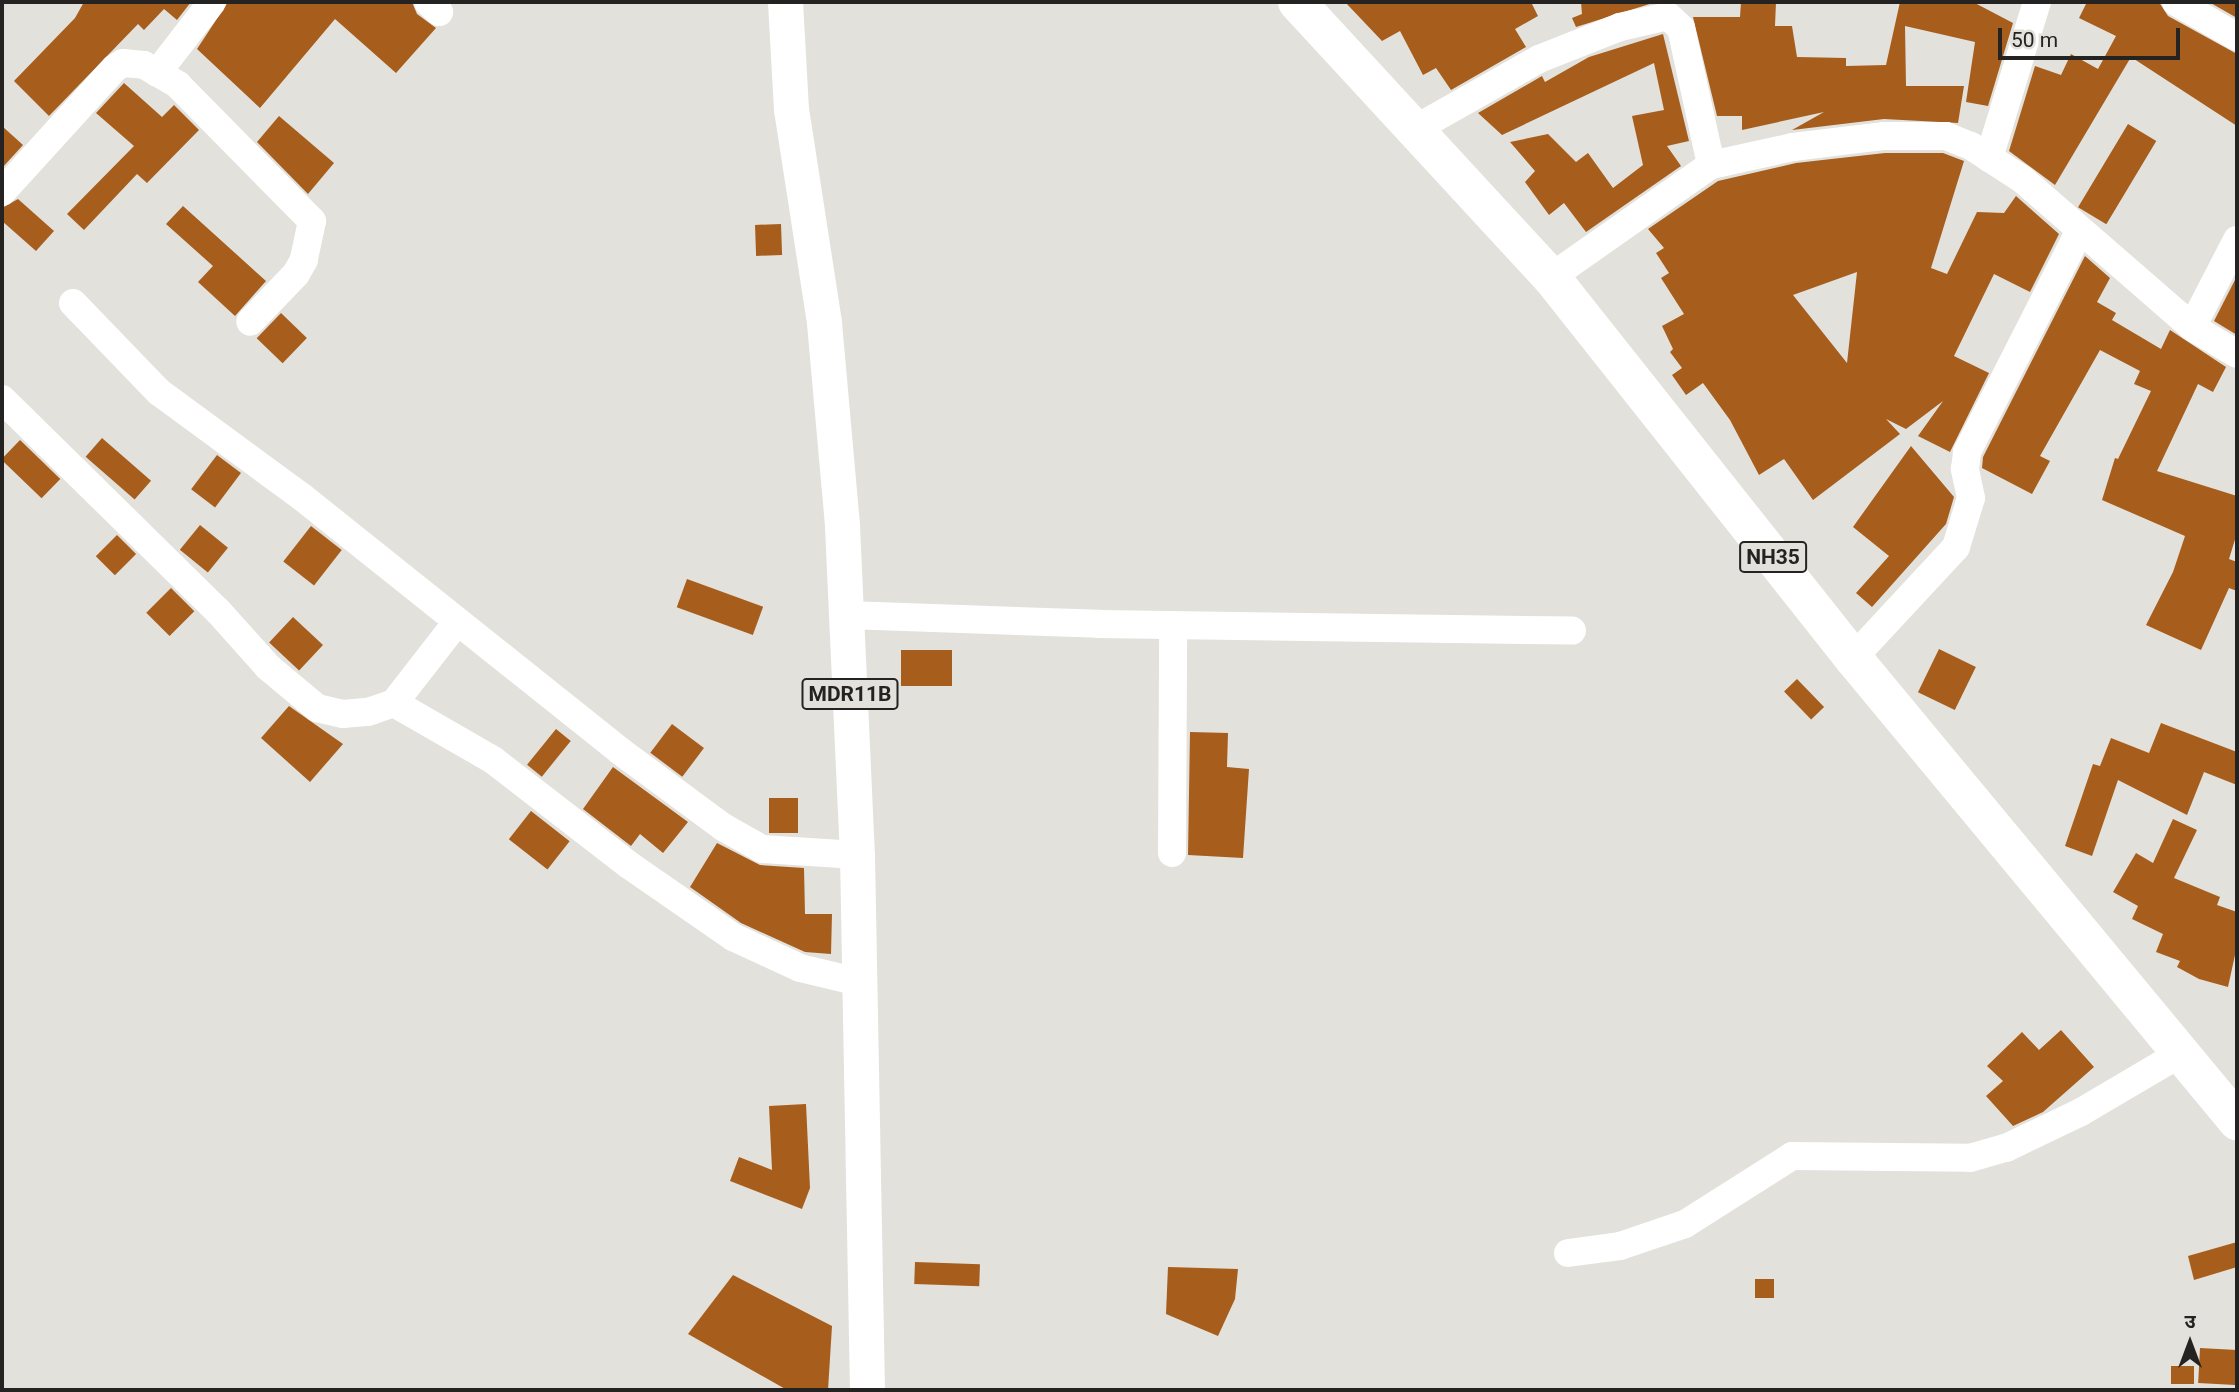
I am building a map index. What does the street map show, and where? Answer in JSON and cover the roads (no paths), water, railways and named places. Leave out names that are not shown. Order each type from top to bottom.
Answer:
[{"type":"highway","name":"NH35","points":[[1314,9],[1551,277],[1853,658],[2237,1121]]},
{"type":"main road","name":"MDR11B","points":[[785,2],[791,109],[836,430],[847,615],[857,855],[867,1390]]},
{"type":"street","points":[[157,73],[212,2]]},
{"type":"street","points":[[1989,158],[2037,2]]},
{"type":"street","points":[[2176,2],[2237,37]]},
{"type":"street","points":[[1417,128],[1539,58],[1620,26],[1668,16],[1681,28],[1711,165]]},
{"type":"street","points":[[2,192],[115,68],[133,62],[157,73],[178,85],[312,220],[304,260],[296,274],[250,322]]},
{"type":"street","points":[[1551,277],[1711,165],[1793,147],[1924,134],[1946,136],[2022,179],[2192,327],[2237,354]]},
{"type":"street","points":[[1853,658],[1956,547],[1971,498],[1967,452],[2080,230]]},
{"type":"street","points":[[2192,327],[2237,240]]},
{"type":"street","points":[[73,303],[159,391],[302,497],[620,751],[746,842],[762,849],[857,855]]},
{"type":"street","points":[[2,399],[218,611],[268,667],[317,708],[343,714],[368,712],[394,703],[457,622]]},
{"type":"street","points":[[847,615],[1173,625],[1572,631]]},
{"type":"street","points":[[1172,852],[1173,625]]},
{"type":"street","points":[[394,703],[494,760],[629,865],[733,937],[800,968],[859,982]]},
{"type":"street","points":[[1568,1253],[1620,1246],[1685,1224],[1792,1156],[1812,1152],[1970,1158],[2006,1148],[2081,1112],[2181,1053]]}]
